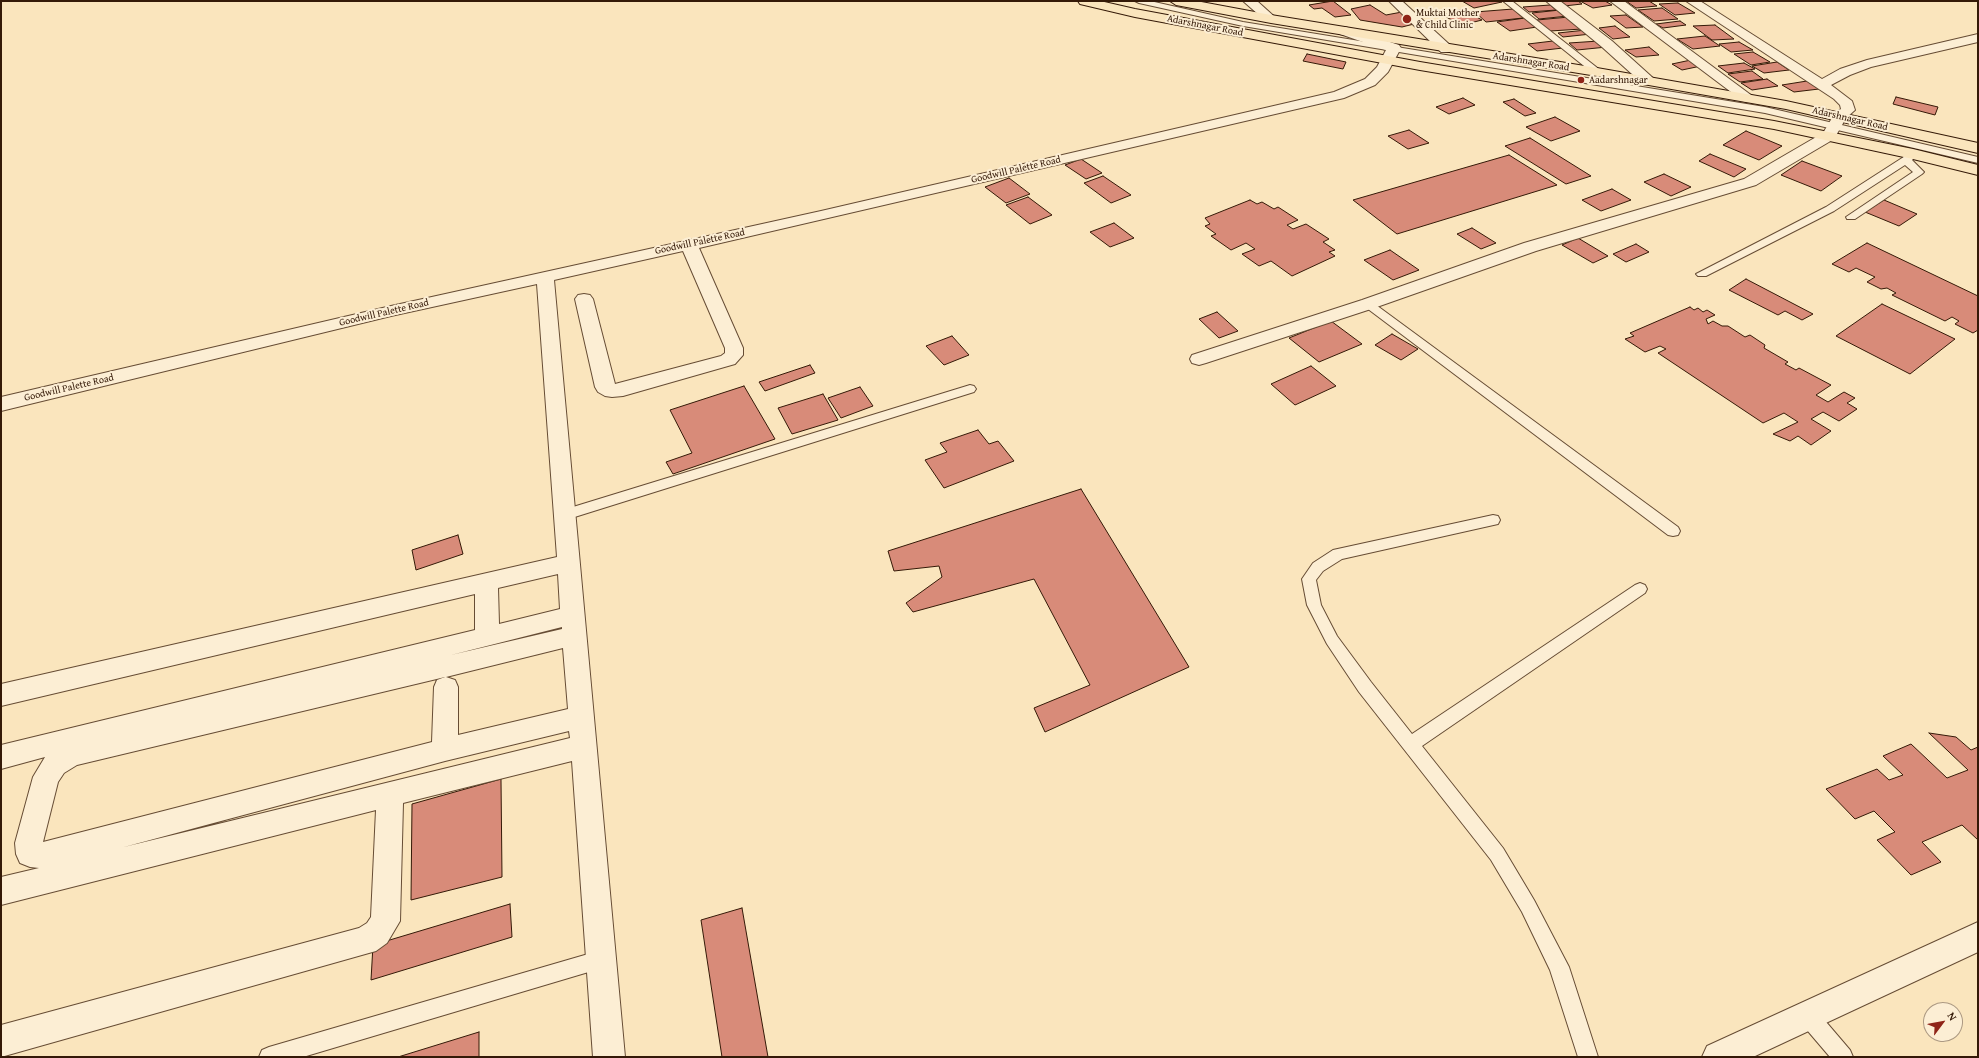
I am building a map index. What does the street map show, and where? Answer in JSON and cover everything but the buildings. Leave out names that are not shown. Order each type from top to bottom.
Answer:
[{"type":"main road","name":"Adarshnagar Road","points":[[1084,1],[1142,14],[1391,54],[1420,66],[1724,116],[1834,126],[1978,148]]},
{"type":"main road","name":"Adarshnagar Road","points":[[1176,1],[1446,49],[1597,72],[1748,98],[1834,126]]},
{"type":"main road","points":[[1834,126],[1910,157],[1978,170]]},
{"type":"street","points":[[1249,1],[1271,19]]},
{"type":"street","points":[[1395,1],[1446,49]]},
{"type":"street","points":[[1552,1],[1607,44],[1648,81]]},
{"type":"street","points":[[1616,1],[1748,98]]},
{"type":"street","points":[[1199,359],[1368,304],[1530,247],[1750,182],[1834,126],[1848,110],[1847,104],[1822,84],[1692,1]]},
{"type":"street","points":[[1345,31],[1391,54]]},
{"type":"street","points":[[1822,84],[1845,72],[1867,64],[1978,38]]},
{"type":"street","name":"Goodwill Palette Road","points":[[1,404],[545,277],[844,211],[1339,94],[1370,82],[1383,69],[1391,54]]},
{"type":"street","points":[[584,299],[605,387],[612,391],[623,390],[728,360],[734,355],[734,348],[689,245]]},
{"type":"street","points":[[545,277],[609,1057]]},
{"type":"street","points":[[1,695],[569,563]]},
{"type":"street","points":[[486,583],[487,636]]},
{"type":"street","points":[[1,757],[487,636],[574,626]]},
{"type":"street","points":[[574,626],[71,756],[55,765],[46,777],[29,843],[30,854],[45,855],[445,750],[582,716]]},
{"type":"street","points":[[445,750],[446,687]]},
{"type":"street","points":[[1,892],[584,746]]},
{"type":"street","points":[[1,1042],[366,941],[377,933],[385,921],[390,794]]},
{"type":"street","points":[[1737,1053],[1808,1016],[1978,937]]},
{"type":"lane","points":[[1139,1],[1391,54],[1757,109],[1978,160]]},
{"type":"lane","points":[[1507,1],[1597,72]]},
{"type":"lane","points":[[1702,274],[1830,209],[1910,157],[1919,172],[1851,217]]},
{"type":"lane","points":[[1368,304],[1673,531]]},
{"type":"lane","points":[[565,515],[970,389]]},
{"type":"lane","points":[[1493,520],[1338,554],[1318,566],[1309,580],[1314,605],[1332,640],[1365,687],[1497,854],[1528,906],[1559,968],[1588,1057]]},
{"type":"lane","points":[[1410,745],[1640,589]]},
{"type":"lane","points":[[269,1057],[602,959]]},
{"type":"lane","points":[[1808,1016],[1843,1057]]},
{"type":"place","name":"Muktai Mother & Child Clinic","points":[[1407,19]]},
{"type":"place","name":"Aadarshnagar","points":[[1581,80]]}]
